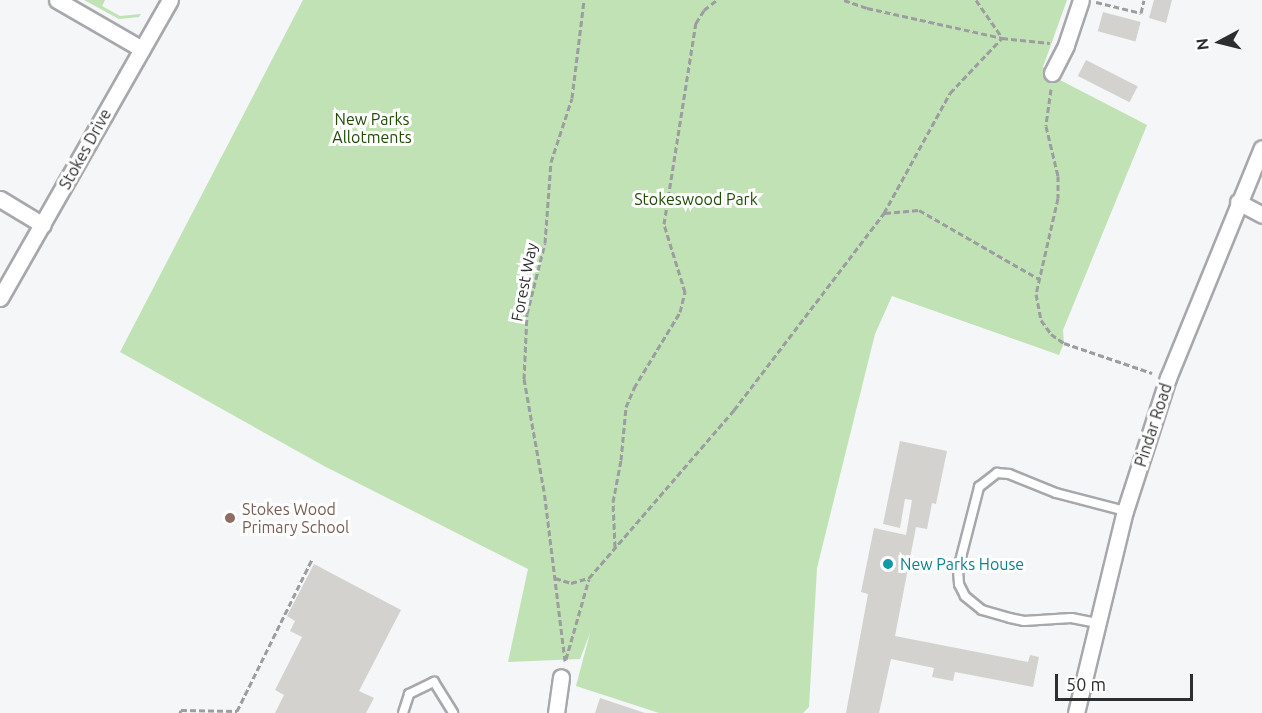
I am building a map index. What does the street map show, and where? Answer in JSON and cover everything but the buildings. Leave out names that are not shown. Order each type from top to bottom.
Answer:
[{"type":"street","points":[[57,0],[142,48]]},
{"type":"street","name":"Stokes Drive","points":[[0,297],[170,0]]},
{"type":"street","points":[[1052,73],[1066,45],[1081,0]]},
{"type":"street","name":"Pindar Road","points":[[1076,713],[1125,511],[1168,378],[1262,148]]},
{"type":"street","points":[[0,200],[43,225]]},
{"type":"street","points":[[1238,202],[1262,214]]},
{"type":"street","points":[[556,713],[561,677]]},
{"type":"lane","points":[[1097,623],[1071,618],[1024,621],[982,610],[966,596],[959,584],[958,569],[979,487],[997,473],[1008,474],[1056,493],[1125,511]]},
{"type":"lane","points":[[403,713],[410,694],[434,682],[453,713]]},
{"type":"path","name":"Forest Way","points":[[561,677],[565,661],[555,578],[544,491],[524,379],[527,314],[544,243],[551,162],[572,98],[584,0]]},
{"type":"path","points":[[615,549],[613,502],[621,460],[626,407],[634,388],[680,312],[685,292],[664,224],[696,23],[704,10],[717,0]]},
{"type":"path","points":[[843,0],[867,8],[1002,38],[1066,45]]},
{"type":"path","points":[[976,0],[1002,38]]},
{"type":"path","points":[[1089,0],[1141,13],[1144,0]]},
{"type":"path","points":[[565,661],[589,578],[734,410],[884,213],[950,93],[1002,38]]},
{"type":"path","points":[[1052,73],[1055,77],[1049,94],[1046,126],[1058,176],[1058,198],[1039,279],[1037,306],[1051,334],[1064,343],[1168,378]]},
{"type":"path","points":[[884,213],[919,210],[1039,279]]},
{"type":"path","points":[[180,713],[181,710],[237,711],[312,559]]},
{"type":"path","points":[[555,578],[571,583],[589,578]]},
{"type":"green space","points":[[84,0],[105,0],[102,6],[120,16],[141,14],[139,17],[119,19]]},
{"type":"green space","name":"Stokeswood Park","points":[[303,0],[1067,0],[1043,67],[1060,80],[1147,125],[1063,330],[1064,343],[1059,355],[892,296],[875,334],[817,568],[809,707],[803,713],[659,713],[576,686],[590,633],[580,659],[508,662],[528,569],[324,466],[120,352]]},
{"type":"place","name":"Stokes Wood Primary School","points":[[230,518]]},
{"type":"place","name":"New Parks House","points":[[888,564]]},
{"type":"park label","name":"New Parks Allotments","points":[[372,128]]}]
